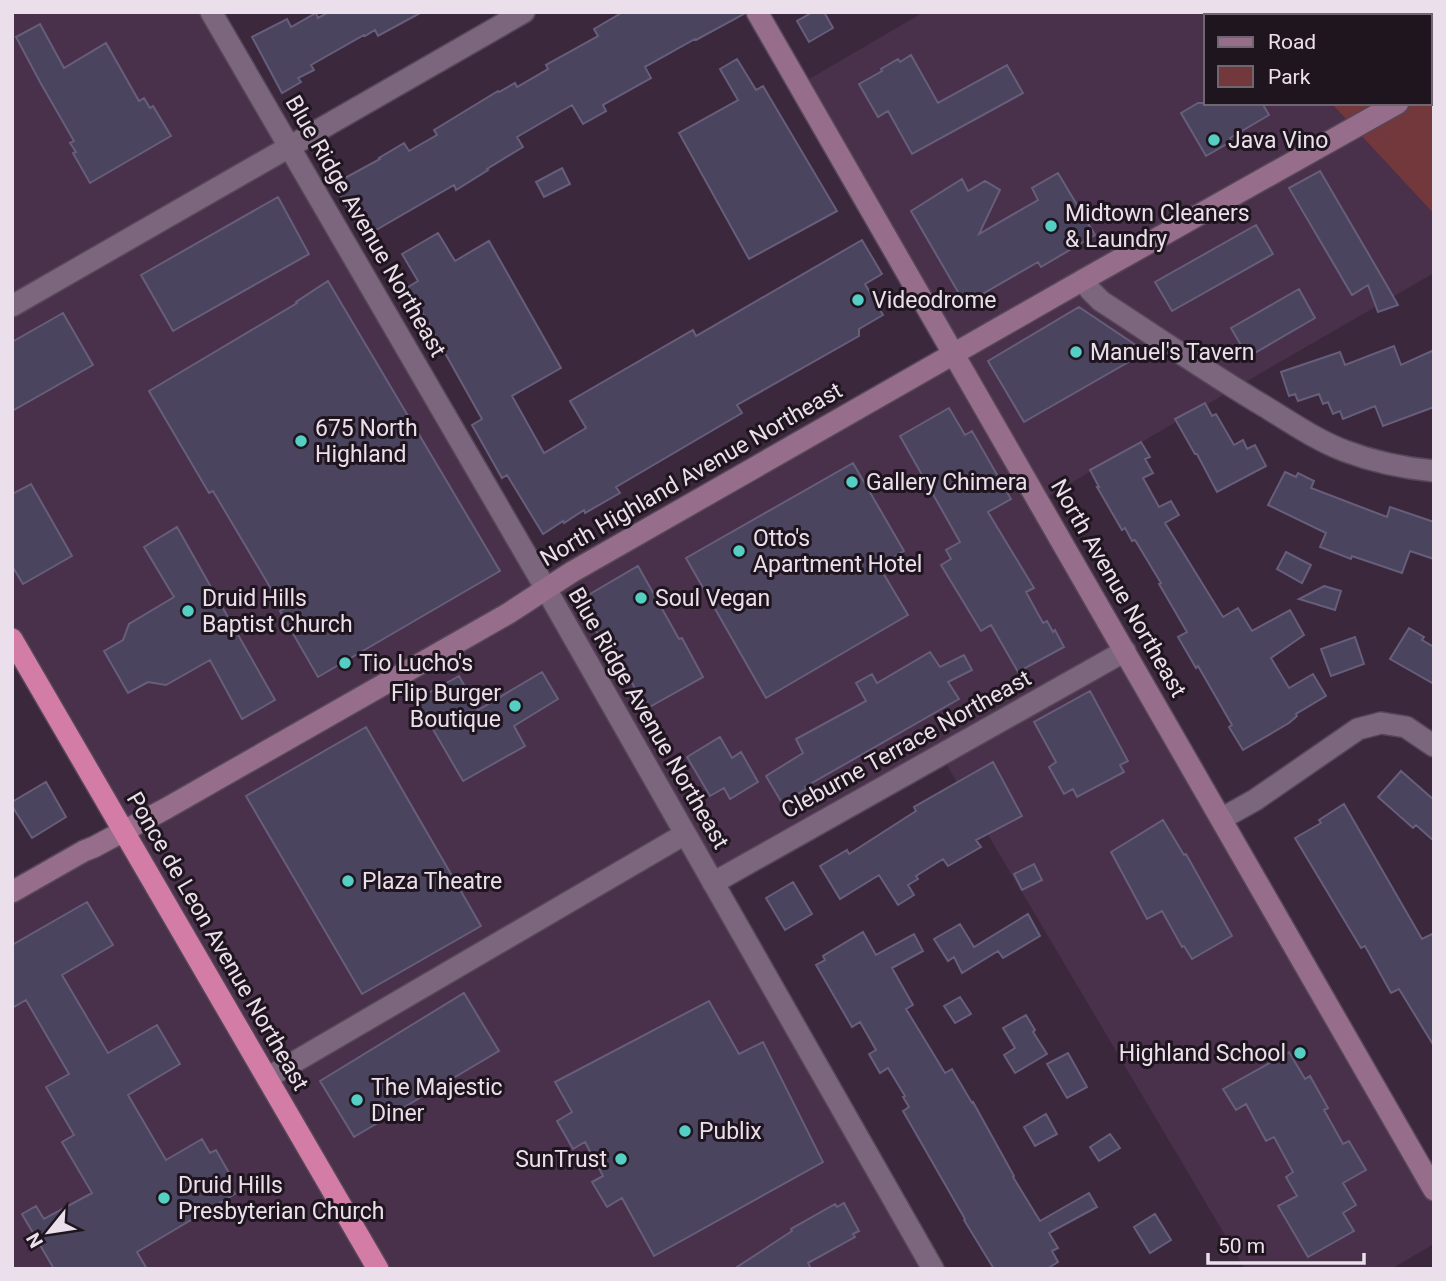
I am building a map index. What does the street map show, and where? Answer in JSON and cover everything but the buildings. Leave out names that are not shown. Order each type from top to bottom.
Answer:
[{"type":"highway","name":"Ponce de Leon Avenue Northeast","points":[[12,639],[378,1269]]},
{"type":"main road","name":"North Avenue Northeast","points":[[757,12],[1434,1190]]},
{"type":"main road","name":"North Highland Avenue Northeast","points":[[12,891],[167,808],[509,613],[583,565],[1394,105]]},
{"type":"street","name":"Blue Ridge Avenue Northeast","points":[[211,12],[546,589],[933,1269]]},
{"type":"street","points":[[12,306],[524,12]]},
{"type":"street","points":[[1083,280],[1101,301],[1228,384],[1314,436],[1369,459],[1405,468],[1434,471]]},
{"type":"street","name":"Cleburne Terrace Northeast","points":[[713,883],[1125,651]]},
{"type":"street","points":[[1221,818],[1255,800],[1358,729],[1381,723],[1406,727],[1434,746]]},
{"type":"street","points":[[267,1078],[685,834]]},
{"type":"shaded area","points":[[12,12],[205,12],[534,591],[947,344],[799,85],[924,12],[1247,12],[1248,14],[1204,14],[1204,105],[1333,105],[1434,214],[1434,273],[1043,499],[1434,1194],[1434,1244],[1391,1269],[1245,1269],[942,757],[719,886],[935,1269],[12,1269],[12,892],[123,831],[12,637]]},
{"type":"green space","points":[[1247,12],[1434,12],[1434,214],[1333,105],[1432,105],[1432,14]]},
{"type":"place","name":"Java Vino","points":[[1214,140]]},
{"type":"place","name":"Midtown Cleaners & Laundry","points":[[1051,226]]},
{"type":"place","name":"Videodrome","points":[[858,300]]},
{"type":"place","name":"Manuel's Tavern","points":[[1076,352]]},
{"type":"place","name":"675 North Highland","points":[[301,441]]},
{"type":"place","name":"Gallery Chimera","points":[[852,482]]},
{"type":"place","name":"Otto's Apartment Hotel","points":[[739,551]]},
{"type":"place","name":"Soul Vegan","points":[[641,598]]},
{"type":"place","name":"Druid Hills Baptist Church","points":[[188,611]]},
{"type":"place","name":"Tio Lucho's","points":[[345,663]]},
{"type":"place","name":"Flip Burger Boutique","points":[[515,706]]},
{"type":"place","name":"Plaza Theatre","points":[[348,881]]},
{"type":"place","name":"Highland School","points":[[1300,1053]]},
{"type":"place","name":"The Majestic Diner","points":[[357,1100]]},
{"type":"place","name":"Publix","points":[[685,1131]]},
{"type":"place","name":"SunTrust","points":[[621,1159]]},
{"type":"place","name":"Druid Hills Presbyterian Church","points":[[164,1198]]}]
